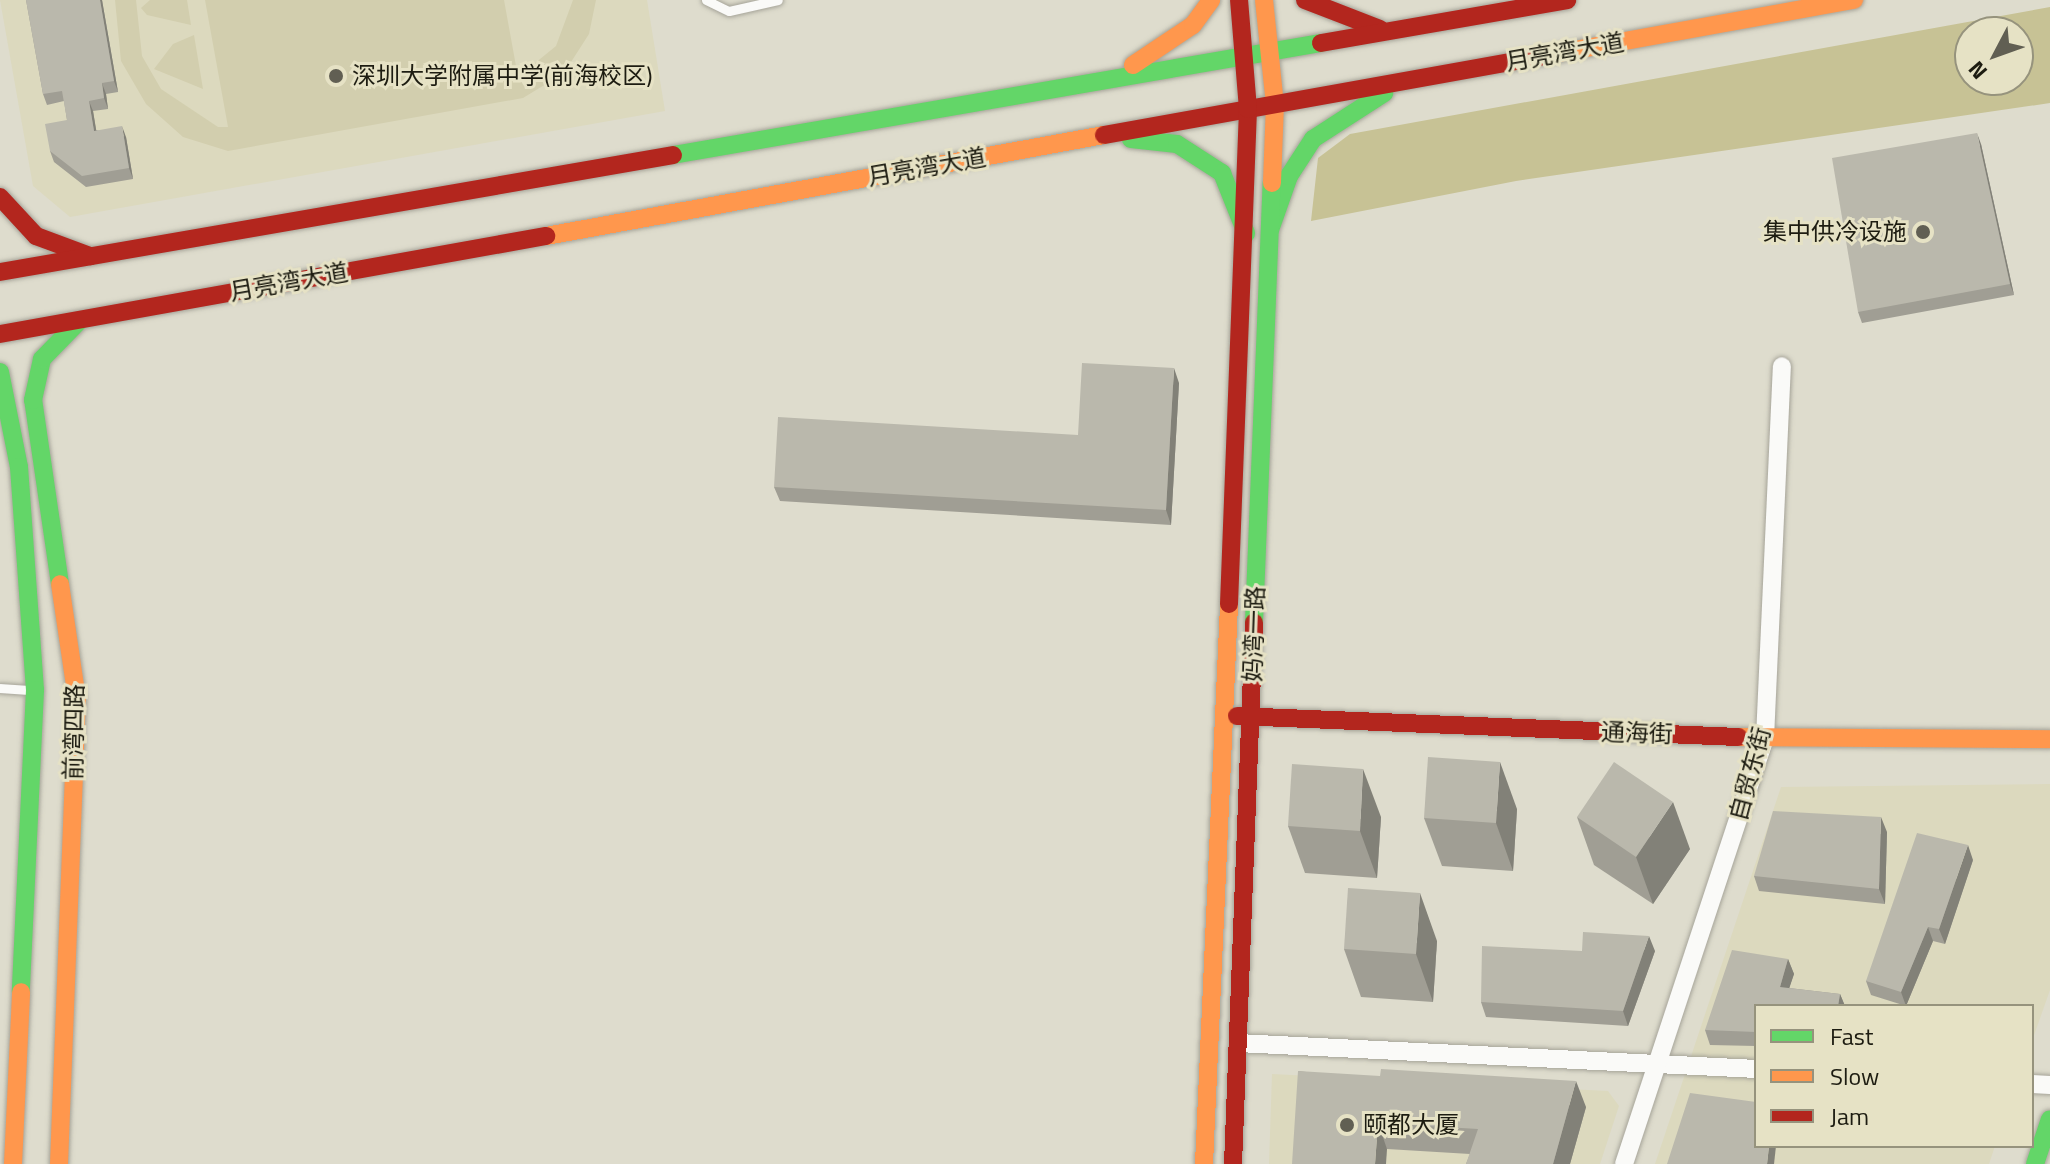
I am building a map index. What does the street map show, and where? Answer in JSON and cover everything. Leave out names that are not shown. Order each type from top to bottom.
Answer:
[{"type":"street","points":[[1097,78],[1168,46],[1211,0]]},
{"type":"street","name":"妈湾一路","points":[[1204,1164],[1246,233],[1248,109],[1246,52],[1239,0]]},
{"type":"street","name":"妈湾一路","points":[[1233,1164],[1275,104],[1272,47],[1264,0]]},
{"type":"street","points":[[1305,0],[1392,33]]},
{"type":"street","points":[[1420,27],[1479,0]]},
{"type":"street","points":[[0,272],[1272,47],[1392,33],[1567,0]]},
{"type":"street","name":"月亮湾大道","points":[[0,334],[1854,0]]},
{"type":"street","points":[[1270,230],[1289,176],[1313,139],[1355,108],[1424,77]]},
{"type":"street","points":[[1098,136],[1166,142],[1198,154],[1222,173],[1246,233]]},
{"type":"street","points":[[0,197],[36,236],[92,256]]},
{"type":"street","name":"前湾四路","points":[[59,1164],[77,699],[33,400],[42,359],[80,320]]},
{"type":"street","name":"自贸东街","points":[[1624,1164],[1765,738],[1782,366]]},
{"type":"street","name":"前湾四路","points":[[0,372],[21,483],[35,690],[7,1132],[13,1164]]},
{"type":"street","name":"通海街","points":[[1225,715],[1765,738],[2050,739]]},
{"type":"street","points":[[1238,1043],[1754,1069]]},
{"type":"street","points":[[2035,1164],[2050,1119]]},
{"type":"lane","points":[[706,0],[729,11],[778,0]]},
{"type":"lane","points":[[0,688],[35,690]]},
{"type":"shaded area","name":"深圳大学附属中学(前海校区)","points":[[0,0],[647,0],[665,111],[70,217],[33,186]]},
{"type":"shaded area","points":[[115,0],[136,0],[142,56],[161,89],[218,127],[228,127],[205,0],[504,0],[518,77],[556,46],[573,0],[596,0],[589,34],[564,73],[523,98],[228,151],[183,137],[146,104],[121,61]]},
{"type":"shaded area","points":[[150,0],[187,0],[191,25],[147,15],[141,8]]},
{"type":"shaded area","points":[[2050,7],[2050,103],[1516,181],[1311,221],[1318,158],[1350,134],[1954,24],[1954,96],[2034,96],[2034,16],[2000,16]]},
{"type":"shaded area","points":[[194,35],[203,89],[154,69],[173,44]]},
{"type":"shaded area","points":[[2050,784],[2050,990],[2034,1035],[2034,1004],[1754,1004],[1754,1148],[1994,1148],[1989,1164],[1655,1164],[1781,787]]},
{"type":"shaded area","points":[[1272,1074],[1608,1091],[1619,1106],[1600,1164],[1269,1164]]},
{"type":"building","points":[[26,0],[100,0],[114,81],[102,83],[104,98],[89,101],[94,131],[122,126],[129,168],[82,176],[50,151],[45,124],[67,120],[62,91],[43,94]]},
{"type":"building","name":"集中供冷设施","points":[[1977,133],[2010,284],[1858,312],[1832,158]]},
{"type":"building","points":[[1082,363],[1174,368],[1166,510],[774,487],[778,417],[1078,435]]},
{"type":"building","points":[[1428,757],[1500,762],[1496,823],[1424,818]]},
{"type":"building","points":[[1614,762],[1673,802],[1636,857],[1577,817]]},
{"type":"building","points":[[1292,764],[1363,769],[1360,831],[1288,826]]},
{"type":"building","points":[[1773,811],[1881,817],[1879,889],[1754,876]]},
{"type":"building","points":[[1917,833],[1968,845],[1939,929],[1928,927],[1901,992],[1866,981]]},
{"type":"building","points":[[1348,888],[1420,893],[1416,954],[1344,949]]},
{"type":"building","points":[[1583,932],[1649,936],[1623,1011],[1481,1002],[1482,946],[1582,951]]},
{"type":"building","points":[[1732,950],[1788,959],[1780,987],[1840,994],[1838,1004],[1754,1004],[1754,1032],[1705,1030]]},
{"type":"building","points":[[1381,1069],[1576,1081],[1553,1164],[1466,1164],[1478,1129],[1378,1123],[1375,1164],[1292,1164],[1298,1071],[1380,1076]]},
{"type":"building","points":[[1690,1093],[1754,1102],[1754,1148],[1769,1148],[1767,1164],[1667,1164]]},
{"type":"traffic: fast","points":[[673,155],[1321,43]]},
{"type":"traffic: fast","points":[[1270,230],[1289,176],[1313,139],[1384,93]]},
{"type":"traffic: fast","points":[[1131,139],[1177,144],[1222,173],[1246,233]]},
{"type":"traffic: fast","points":[[1254,622],[1272,183]]},
{"type":"traffic: fast","points":[[60,584],[33,400],[42,359],[80,320]]},
{"type":"traffic: fast","points":[[0,372],[19,467],[35,690],[21,992]]},
{"type":"traffic: fast","points":[[2035,1164],[2050,1119]]},
{"type":"traffic: slow","points":[[1133,65],[1193,25],[1211,0]]},
{"type":"traffic: slow","points":[[1264,0],[1275,104],[1272,183]]},
{"type":"traffic: slow","points":[[1558,53],[1854,0]]},
{"type":"traffic: slow","points":[[546,236],[1104,135]]},
{"type":"traffic: slow","points":[[59,1164],[77,699],[60,584]]},
{"type":"traffic: slow","points":[[1204,1164],[1229,604]]},
{"type":"traffic: slow","points":[[1739,737],[2050,739]]},
{"type":"traffic: slow","points":[[13,1164],[21,992]]},
{"type":"traffic: jam","points":[[1229,604],[1248,109],[1239,0]]},
{"type":"traffic: jam","points":[[1305,0],[1380,29]]},
{"type":"traffic: jam","points":[[1321,43],[1567,0]]},
{"type":"traffic: jam","points":[[1104,135],[1558,53]]},
{"type":"traffic: jam","points":[[0,272],[673,155]]},
{"type":"traffic: jam","points":[[0,197],[36,236],[90,256]]},
{"type":"traffic: jam","points":[[0,334],[546,236]]},
{"type":"traffic: jam","points":[[1233,1164],[1254,622]]},
{"type":"traffic: jam","points":[[1237,716],[1739,737]]},
{"type":"place","name":"深圳大学附属中学(前海校区)","points":[[336,76]]},
{"type":"place","name":"集中供冷设施","points":[[1923,232]]},
{"type":"place","name":"颐都大厦","points":[[1347,1125]]}]
